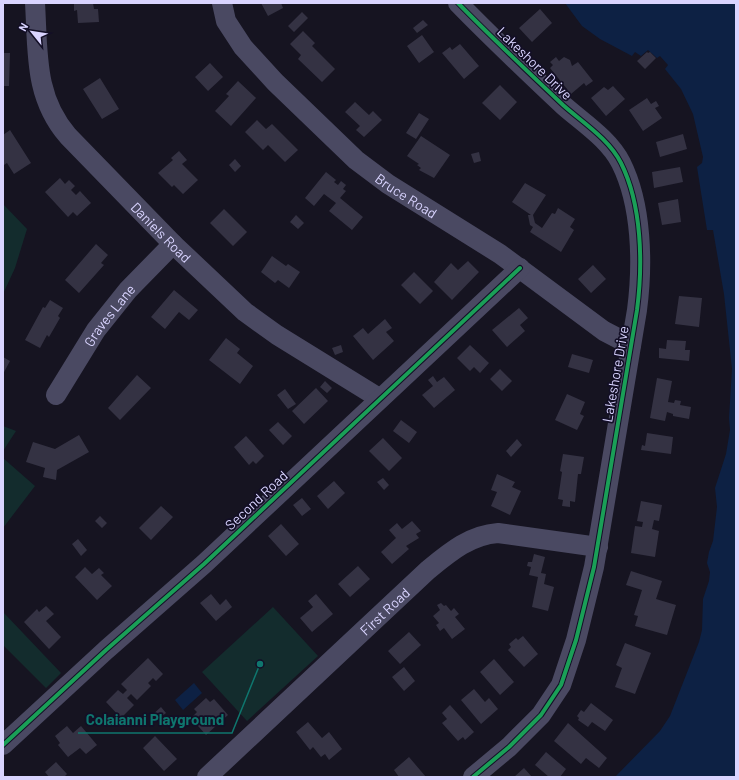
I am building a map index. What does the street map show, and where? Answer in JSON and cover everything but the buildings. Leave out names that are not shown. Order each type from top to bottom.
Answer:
[{"type":"street","name":"Daniels Road","points":[[35,3],[41,80],[47,106],[68,136],[231,300],[259,323],[379,398]]},
{"type":"street","name":"Bruce Road","points":[[222,3],[226,21],[242,47],[275,82],[356,160],[388,184],[476,238],[520,268],[591,322],[631,345]]},
{"type":"street","name":"Lakeshore Drive","points":[[458,3],[542,85],[596,133],[620,162],[626,177],[636,215],[641,272],[637,310],[598,547],[576,640],[561,685],[553,700],[526,731],[473,777]]},
{"type":"street","name":"Graves Lane","points":[[56,395],[96,330],[128,290],[174,244]]},
{"type":"street","name":"Second Road","points":[[3,745],[204,564],[379,398],[520,268]]},
{"type":"street","name":"First Road","points":[[207,777],[428,570],[462,544],[486,534],[498,533],[598,547]]},
{"type":"green space","points":[[3,204],[27,229],[15,268],[3,294]]},
{"type":"green space","points":[[3,426],[16,431],[3,451]]},
{"type":"green space","points":[[3,458],[35,486],[3,528]]},
{"type":"green space","points":[[3,593],[4,613],[61,673],[46,688],[3,645]]},
{"type":"green space","points":[[273,607],[318,656],[247,721],[202,672]]},
{"type":"water","points":[[565,3],[736,3],[736,777],[615,777],[660,731],[670,716],[699,642],[702,630],[703,599],[709,581],[710,572],[707,563],[713,541],[717,507],[715,488],[726,454],[730,430],[729,418],[732,369],[724,294],[713,230],[707,230],[697,167],[702,163],[703,157],[693,114],[681,89],[665,69],[668,65],[660,56],[657,58],[648,50],[641,56],[635,52],[632,56],[600,39],[582,26]]},
{"type":"water","points":[[194,683],[202,693],[183,710],[175,700]]},
{"type":"cycle path","points":[[458,3],[563,105],[595,131],[616,154],[628,179],[633,197],[637,216],[640,254],[637,310],[594,567],[576,640],[561,685],[541,715],[509,747],[473,777]]},
{"type":"cycle path","points":[[3,745],[106,650],[204,564],[520,268]]},
{"type":"place","name":"Colaianni Playground","points":[[260,664]]}]
